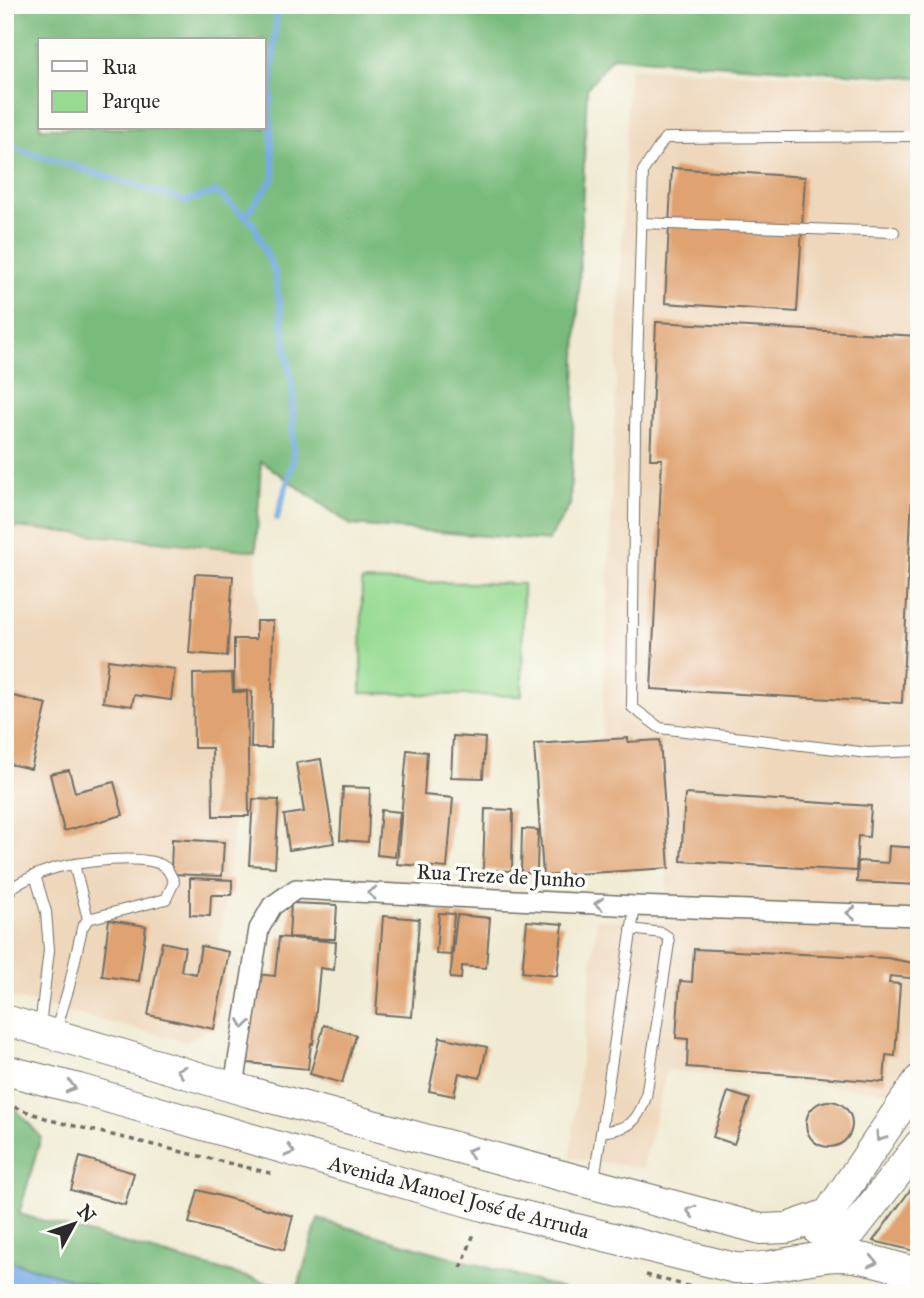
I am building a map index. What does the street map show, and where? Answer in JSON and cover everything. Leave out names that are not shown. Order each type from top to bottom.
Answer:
[{"type":"main road","points":[[5,1020],[249,1092],[761,1229],[787,1228],[828,1214]]},
{"type":"main road","name":"Avenida Manoel José de Arruda","points":[[5,1070],[483,1206],[735,1268],[755,1269],[827,1258],[857,1258],[919,1273]]},
{"type":"main road","points":[[919,1080],[819,1231],[818,1238],[827,1258],[852,1231],[919,1145]]},
{"type":"main road","points":[[740,1224],[759,1236],[766,1248],[764,1261],[755,1269]]},
{"type":"street","name":"Rua Treze de Junho","points":[[234,1086],[258,929],[272,906],[296,889],[635,906],[919,916]]},
{"type":"lane","points":[[919,136],[665,138],[643,171],[635,429],[632,706],[660,728],[868,753],[919,751]]},
{"type":"lane","points":[[641,223],[894,232]]},
{"type":"lane","points":[[5,902],[12,887],[35,875],[74,864],[145,860],[165,867],[174,882],[166,899],[88,919],[82,928],[71,977],[47,1032]]},
{"type":"lane","points":[[74,864],[88,919]]},
{"type":"lane","points":[[35,875],[46,912],[49,950],[47,1032]]},
{"type":"lane","points":[[593,1184],[635,906]]},
{"type":"lane","points":[[601,1132],[626,1128],[640,1115],[652,1059],[669,943],[662,933],[631,929]]},
{"type":"path","points":[[461,1268],[483,1206]]},
{"type":"shaded area","points":[[629,68],[919,81],[919,1057],[894,1092],[667,1070],[643,1168],[570,1158],[597,919],[668,923],[663,752],[601,754]]},
{"type":"shaded area","points":[[5,526],[256,551],[260,733],[241,728],[231,857],[208,1029],[187,1042],[5,996]]},
{"type":"green space","points":[[5,5],[919,5],[919,78],[612,57],[587,88],[570,505],[548,541],[351,525],[261,461],[256,551],[5,526]]},
{"type":"green space","points":[[362,581],[523,584],[522,696],[361,693]]},
{"type":"green space","points":[[5,1103],[14,1107],[41,1137],[19,1214],[297,1291],[318,1219],[577,1293],[119,1293],[5,1260]]},
{"type":"water","points":[[5,1260],[119,1293],[5,1293]]},
{"type":"building","points":[[672,168],[805,177],[797,312],[665,303]]},
{"type":"building","points":[[656,322],[919,336],[919,473],[913,473],[902,703],[651,689],[662,459],[650,459]]},
{"type":"building","points":[[195,574],[233,576],[227,656],[189,653]]},
{"type":"building","points":[[256,621],[273,621],[271,748],[251,748],[252,691],[234,690],[234,639],[256,639]]},
{"type":"building","points":[[108,660],[175,669],[171,700],[134,695],[132,706],[103,702]]},
{"type":"building","points":[[232,673],[233,692],[247,692],[249,816],[213,816],[212,748],[194,748],[193,674]]},
{"type":"building","points":[[5,694],[47,704],[31,769],[5,763]]},
{"type":"building","points":[[453,736],[485,738],[483,778],[451,777]]},
{"type":"building","points":[[628,738],[628,742],[660,740],[669,868],[543,876],[534,744]]},
{"type":"building","points":[[407,750],[427,752],[424,795],[453,798],[447,868],[397,864]]},
{"type":"building","points":[[321,759],[334,843],[289,850],[284,815],[304,812],[296,763]]},
{"type":"building","points":[[69,770],[75,792],[114,782],[123,815],[64,831],[50,774]]},
{"type":"building","points":[[343,787],[370,788],[368,842],[340,840]]},
{"type":"building","points":[[685,794],[871,806],[869,837],[858,836],[856,871],[681,861]]},
{"type":"building","points":[[253,799],[279,800],[275,867],[249,865]]},
{"type":"building","points":[[485,809],[513,810],[512,871],[483,870]]},
{"type":"building","points":[[381,810],[400,812],[395,857],[377,855]]},
{"type":"building","points":[[522,829],[538,830],[537,873],[521,873]]},
{"type":"building","points":[[172,839],[224,842],[222,876],[171,874]]},
{"type":"building","points":[[889,846],[919,848],[918,885],[857,882],[858,861],[888,863]]},
{"type":"building","points":[[190,878],[232,880],[232,895],[211,895],[210,916],[190,915]]},
{"type":"building","points":[[291,903],[337,905],[335,939],[289,937]]},
{"type":"building","points":[[439,913],[454,914],[451,955],[436,954]]},
{"type":"building","points":[[457,915],[490,918],[486,968],[462,966],[461,979],[450,978]]},
{"type":"building","points":[[383,916],[419,919],[412,1017],[376,1014]]},
{"type":"building","points":[[109,920],[146,926],[139,981],[102,976]]},
{"type":"building","points":[[527,921],[563,924],[557,976],[522,972]]},
{"type":"building","points":[[279,937],[336,942],[334,970],[320,968],[308,1069],[248,1063],[256,974],[275,976]]},
{"type":"building","points":[[162,942],[185,947],[181,971],[196,974],[201,946],[229,952],[214,1029],[148,1015]]},
{"type":"building","points":[[694,949],[887,958],[919,964],[919,979],[890,976],[889,983],[900,984],[895,1056],[886,1055],[884,1082],[687,1067],[688,1039],[676,1038],[680,981],[692,982]]},
{"type":"building","points":[[324,1025],[356,1035],[342,1083],[310,1074]]},
{"type":"building","points":[[440,1037],[487,1047],[480,1078],[459,1073],[454,1096],[429,1091]]},
{"type":"building","points":[[728,1092],[750,1099],[734,1144],[713,1137]]},
{"type":"building","points":[[829,1101],[845,1108],[852,1124],[845,1140],[829,1147],[813,1140],[806,1124],[813,1108]]},
{"type":"building","points":[[80,1157],[134,1173],[125,1205],[71,1190]]},
{"type":"building","points":[[919,1178],[919,1252],[873,1241]]},
{"type":"building","points":[[198,1190],[293,1216],[284,1250],[189,1223]]},
{"type":"waterway","points":[[245,216],[274,178],[270,112],[277,5]]},
{"type":"waterway","points":[[5,145],[186,201],[217,192],[253,223],[275,273],[293,392],[293,462],[277,518]]}]
